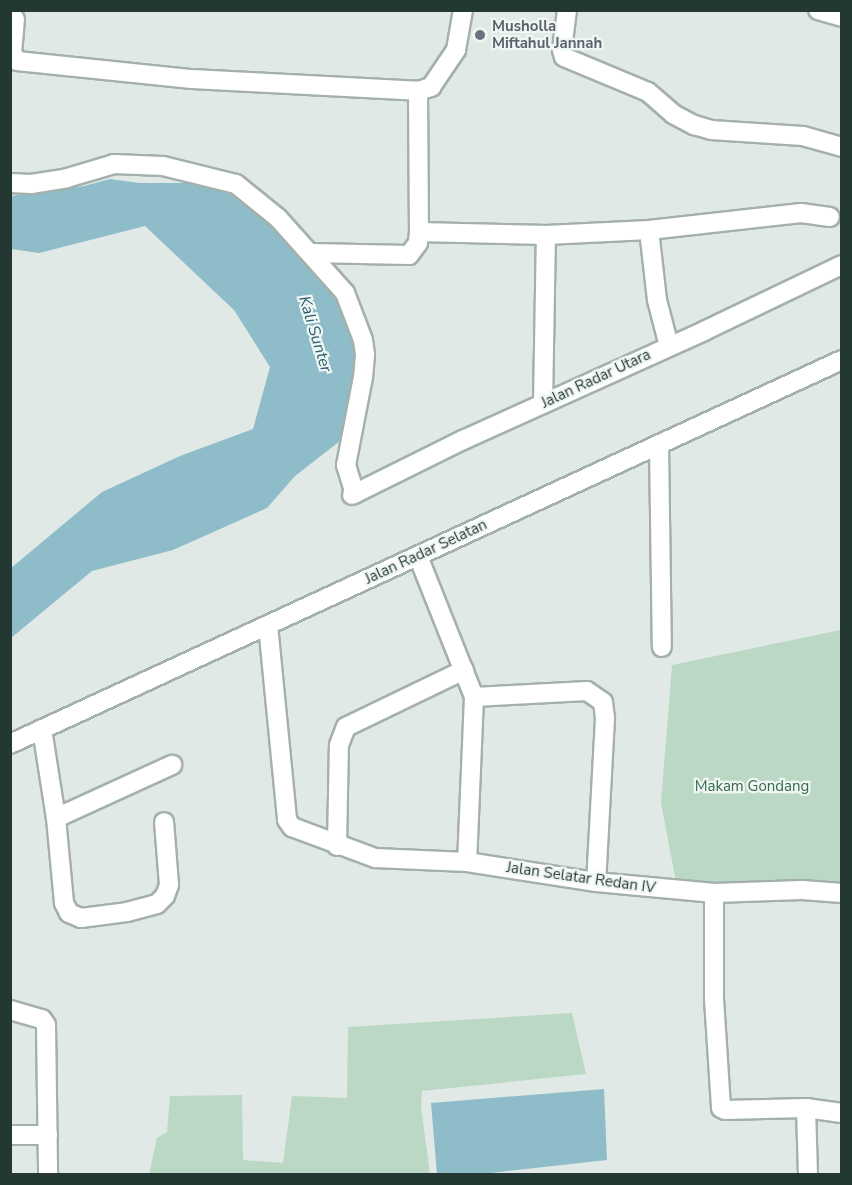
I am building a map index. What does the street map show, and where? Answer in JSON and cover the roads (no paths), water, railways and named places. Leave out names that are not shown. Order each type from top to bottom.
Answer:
[{"type":"street","points":[[15,19],[12,53],[17,61],[192,79],[418,92],[430,87],[452,59],[456,50],[463,10]]},
{"type":"street","points":[[567,10],[562,50],[564,57],[648,92],[673,114],[694,125],[711,130],[803,136],[842,147]]},
{"type":"street","points":[[818,10],[842,17]]},
{"type":"street","points":[[10,183],[31,184],[67,178],[105,165],[122,163],[163,166],[236,184],[278,218],[311,253],[409,255],[418,243],[419,232],[418,92]]},
{"type":"street","points":[[419,232],[546,235],[649,230],[801,213],[830,217]]},
{"type":"street","points":[[649,230],[657,300],[669,346]]},
{"type":"street","points":[[543,404],[546,235]]},
{"type":"street","name":"Jalan Radar Utara","points":[[311,253],[345,292],[363,340],[365,355],[363,378],[346,465],[354,494],[463,440],[842,265]]},
{"type":"street","name":"Jalan Radar Selatan","points":[[10,744],[842,360]]},
{"type":"street","points":[[660,444],[662,647]]},
{"type":"street","points":[[418,556],[474,697],[467,862]]},
{"type":"street","name":"Jalan Selatar Redan IV","points":[[268,625],[287,820],[300,831],[375,858],[467,862],[596,882],[714,893],[802,890],[842,893]]},
{"type":"street","points":[[337,846],[339,745],[346,727],[464,670]]},
{"type":"street","points":[[474,697],[586,691],[603,702],[605,718],[596,882]]},
{"type":"street","points":[[42,729],[56,818],[64,903],[69,913],[81,918],[144,909],[157,904],[165,896],[168,885],[164,822]]},
{"type":"street","points":[[56,818],[172,765]]},
{"type":"street","points":[[714,893],[714,999],[721,1108],[725,1110],[806,1108],[842,1113]]},
{"type":"street","points":[[10,1010],[45,1022],[48,1174]]},
{"type":"street","points":[[806,1108],[808,1174]]},
{"type":"street","points":[[10,1135],[48,1135]]},
{"type":"water","name":"Kali Sunter","points":[[110,179],[139,183],[229,183],[335,284],[360,364],[340,441],[295,476],[267,508],[173,550],[92,571],[11,638],[11,568],[102,492],[180,456],[253,429],[270,367],[234,310],[145,226],[39,253],[11,249],[10,196],[84,186]]},
{"type":"water","points":[[604,1089],[607,1160],[482,1174],[437,1174],[431,1103]]},
{"type":"place","name":"Musholla Miftahul Jannah","points":[[480,35]]},
{"type":"park label","name":"Makam Gondang","points":[[752,787]]}]
